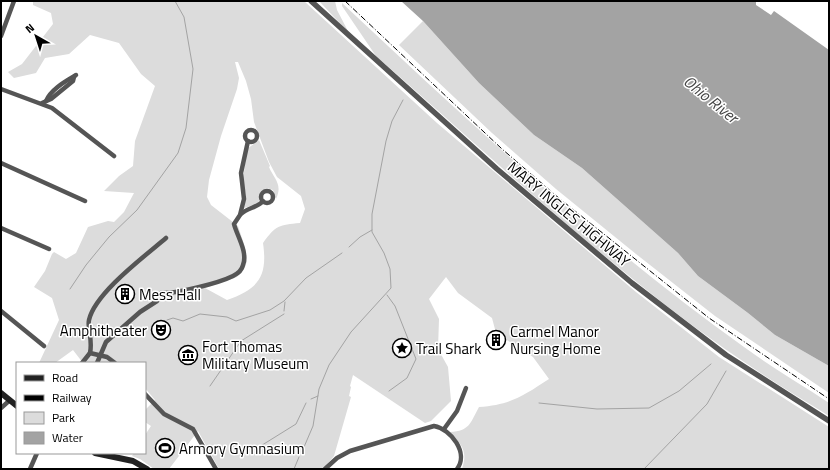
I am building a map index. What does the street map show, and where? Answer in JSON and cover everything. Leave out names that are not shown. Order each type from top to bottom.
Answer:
[{"type":"main road","points":[[1,393],[16,405]]},
{"type":"main road","points":[[112,455],[133,461],[147,469]]},
{"type":"street","points":[[1,36],[14,1]]},
{"type":"street","name":"MARY INGLES HIGHWAY","points":[[311,1],[508,178],[632,283],[726,355],[829,421]]},
{"type":"street","points":[[44,102],[51,99],[69,85],[75,76]]},
{"type":"street","points":[[1,89],[44,102],[114,156]]},
{"type":"street","points":[[240,215],[244,199],[241,173],[248,141]]},
{"type":"street","points":[[1,164],[85,201]]},
{"type":"street","points":[[97,362],[106,342],[140,312],[157,301],[161,292],[176,292],[224,279],[233,276],[241,269],[244,264],[243,251],[234,224],[240,215],[248,209],[263,203],[263,201]]},
{"type":"street","points":[[1,228],[49,249]]},
{"type":"street","points":[[83,362],[90,353],[92,342],[88,321],[97,305],[122,275],[166,238]]},
{"type":"street","points":[[1,311],[44,346]]},
{"type":"street","points":[[90,353],[107,357],[114,362]]},
{"type":"street","points":[[444,429],[457,411],[466,388]]},
{"type":"street","points":[[146,397],[166,415],[193,430],[216,469]]},
{"type":"street","points":[[1,408],[10,400]]},
{"type":"street","points":[[325,469],[337,458],[351,450],[434,426],[444,429],[453,438],[461,454],[460,463],[457,469]]},
{"type":"street","points":[[30,469],[37,454]]},
{"type":"green space","points":[[33,1],[304,1],[437,123],[636,292],[719,357],[829,427],[829,469],[462,469],[464,463],[463,449],[450,432],[466,428],[479,407],[490,406],[516,399],[549,379],[533,357],[496,333],[492,318],[458,293],[446,277],[429,299],[439,319],[438,349],[448,367],[451,401],[431,421],[425,423],[353,375],[349,396],[351,397],[334,456],[323,469],[219,469],[198,431],[169,469],[154,469],[140,459],[132,456],[133,454],[146,454],[146,434],[151,426],[146,423],[146,409],[155,400],[146,389],[146,362],[82,362],[73,350],[56,362],[39,362],[59,320],[52,298],[34,287],[45,271],[54,252],[66,259],[76,253],[88,227],[108,221],[114,222],[124,212],[134,193],[104,191],[119,176],[133,166],[135,141],[155,86],[141,74],[119,43],[90,35],[69,54],[45,58],[36,73],[14,78],[8,72],[22,64],[53,24],[51,13],[33,5]],"holes":[[[235,62],[238,62],[246,81],[251,99],[254,122],[269,162],[277,177],[301,196],[305,209],[300,223],[287,224],[278,227],[263,243],[264,265],[262,273],[253,286],[238,296],[227,300],[205,288],[237,277],[245,267],[247,261],[245,247],[238,226],[211,205],[207,197],[209,180],[221,136],[237,89],[239,78]]]},
{"type":"green space","points":[[319,1],[335,1],[337,10],[349,33]]},
{"type":"green space","points":[[342,3],[537,182],[691,308],[765,362],[829,403],[829,416],[725,349],[634,280],[590,244],[376,56],[342,6]]},
{"type":"green space","points":[[423,21],[479,83],[534,135],[582,168],[678,253],[698,276],[775,335],[829,366],[829,393],[715,316],[556,189],[492,133],[399,45]]},
{"type":"green space","points":[[259,140],[270,166],[269,167],[277,182],[279,189],[278,194],[276,199],[273,190],[263,190],[258,204],[244,208],[246,196],[243,180],[247,149]]},
{"type":"water","name":"Ohio River","points":[[401,1],[756,1],[756,5],[771,15],[774,11],[829,50],[829,366],[775,335],[698,276],[678,253],[582,168],[534,135],[479,83],[423,21]]},
{"type":"waterway","points":[[70,289],[86,265],[109,237],[137,210],[178,153],[186,128],[193,69],[184,17],[175,1]]},
{"type":"waterway","points":[[304,447],[313,426],[319,389],[329,365],[351,332],[391,288],[390,269],[384,253],[372,232],[372,214],[386,141],[392,121],[403,100]]},
{"type":"waterway","points":[[349,247],[360,237],[372,230]]},
{"type":"waterway","points":[[167,320],[173,318],[183,321],[200,314],[227,317],[236,321],[270,310],[284,301],[306,278],[342,253]]},
{"type":"waterway","points":[[387,295],[395,306],[416,359],[407,378],[389,391]]},
{"type":"waterway","points":[[284,311],[285,302]]},
{"type":"waterway","points":[[210,386],[241,341],[284,314]]},
{"type":"waterway","points":[[539,403],[597,409],[649,408],[679,391],[711,364]]},
{"type":"waterway","points":[[644,469],[707,404],[726,371]]},
{"type":"waterway","points":[[311,399],[318,396]]},
{"type":"waterway","points":[[259,447],[296,424],[306,403]]},
{"type":"waterway","points":[[294,469],[299,457]]},
{"type":"railway","points":[[345,1],[502,149],[560,199],[709,318],[829,399]]},
{"type":"place","name":"Mess Hall","points":[[125,294]]},
{"type":"place","name":"Amphitheater","points":[[161,330]]},
{"type":"place","name":"Carmel Manor Nursing Home","points":[[496,340]]},
{"type":"place","name":"Trail Shark","points":[[402,348]]},
{"type":"place","name":"Fort Thomas Military Museum","points":[[188,355]]},
{"type":"place","name":"Armory Gymnasium","points":[[165,448]]}]
